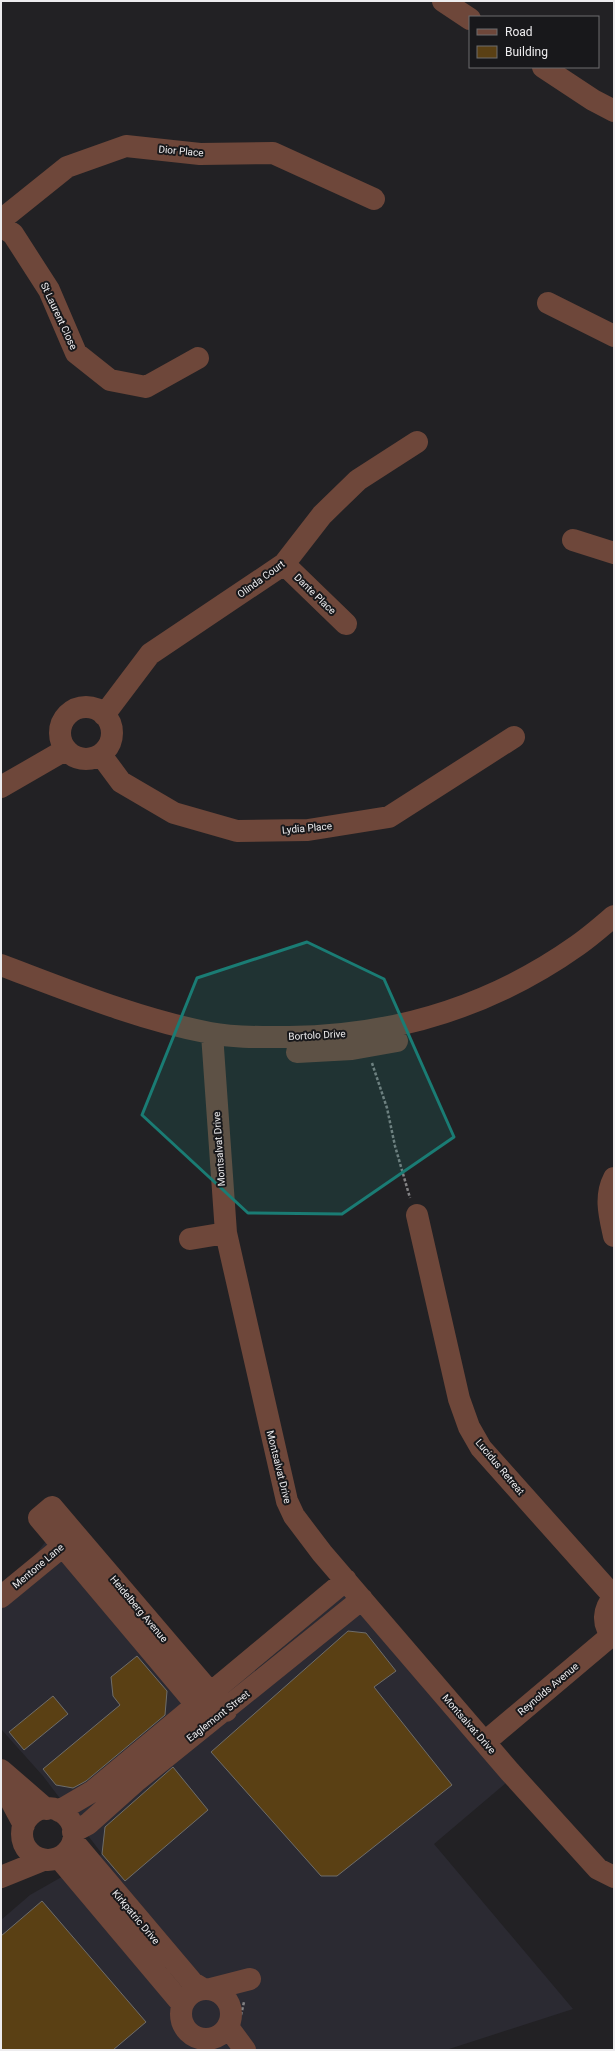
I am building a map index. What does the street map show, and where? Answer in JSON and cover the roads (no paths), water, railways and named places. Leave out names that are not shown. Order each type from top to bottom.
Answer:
[{"type":"street","points":[[443,1],[469,18]]},
{"type":"street","points":[[544,68],[593,100],[614,111]]},
{"type":"street","name":"Dior Place","points":[[1,220],[67,167],[126,146],[200,154],[273,153],[374,199]]},
{"type":"street","name":"St Laurent Close","points":[[1,226],[13,234],[49,290],[76,353],[110,380],[146,387],[198,358]]},
{"type":"street","points":[[548,303],[614,336]]},
{"type":"street","name":"Olinda Court","points":[[104,715],[150,654],[284,564],[322,515],[358,480],[417,442]]},
{"type":"street","points":[[573,540],[614,553]]},
{"type":"street","name":"Dante Place","points":[[284,564],[346,624]]},
{"type":"street","points":[[87,707],[99,710],[104,715],[112,730],[111,740],[106,750],[101,755],[93,759],[77,758],[65,750],[59,731],[64,718],[74,710],[87,707]]},
{"type":"street","name":"Lydia Place","points":[[101,755],[121,782],[174,813],[237,831],[308,830],[388,817],[514,737]]},
{"type":"street","points":[[1,787],[65,750]]},
{"type":"street","name":"Bortolo Drive","points":[[1,965],[212,1041],[259,1037],[317,1037],[378,1030],[422,1020],[474,1002],[522,980],[579,944],[614,916]]},
{"type":"street","name":"Bortolo Drive","points":[[1,980],[145,1033],[212,1041],[260,1052],[318,1052],[373,1046],[424,1034],[487,1012],[554,979],[614,935]]},
{"type":"street","name":"Montsalvat Drive","points":[[212,1041],[226,1234],[287,1501],[294,1516],[306,1534],[485,1742],[598,1869],[614,1877]]},
{"type":"street","points":[[614,1178],[610,1189],[608,1206],[614,1236]]},
{"type":"street","name":"Lucidus Retreat","points":[[417,1215],[459,1399],[469,1427],[482,1448],[614,1597]]},
{"type":"street","points":[[190,1239],[226,1234]]},
{"type":"street","name":"Heidelberg Avenue","points":[[46,1512],[218,1716]]},
{"type":"street","name":"Mentone Lane","points":[[1,1597],[70,1540]]},
{"type":"street","points":[[1,1871],[9,1859],[23,1828],[32,1814],[52,1810],[93,1791],[346,1580]]},
{"type":"street","points":[[613,1636],[605,1620],[605,1612],[608,1604],[614,1597]]},
{"type":"street","name":"Eaglemont Street","points":[[73,1836],[129,1787],[362,1599]]},
{"type":"street","name":"Reynolds Avenue","points":[[485,1742],[613,1636]]},
{"type":"street","points":[[1,1770],[71,1824],[73,1836],[65,1854],[1,1877]]},
{"type":"street","points":[[1,1782],[23,1828],[22,1839],[29,1852],[51,1859]]},
{"type":"street","name":"Kirkpatric Drive","points":[[73,1836],[192,1983],[207,1989]]},
{"type":"street","name":"Kirkpatric Drive","points":[[51,1859],[182,2004]]},
{"type":"street","points":[[250,1979],[224,2032],[203,2040],[188,2033],[180,2019],[182,2004],[191,1993],[250,1979]]},
{"type":"street","points":[[207,1989],[224,1997],[224,2032],[245,2050]]}]
